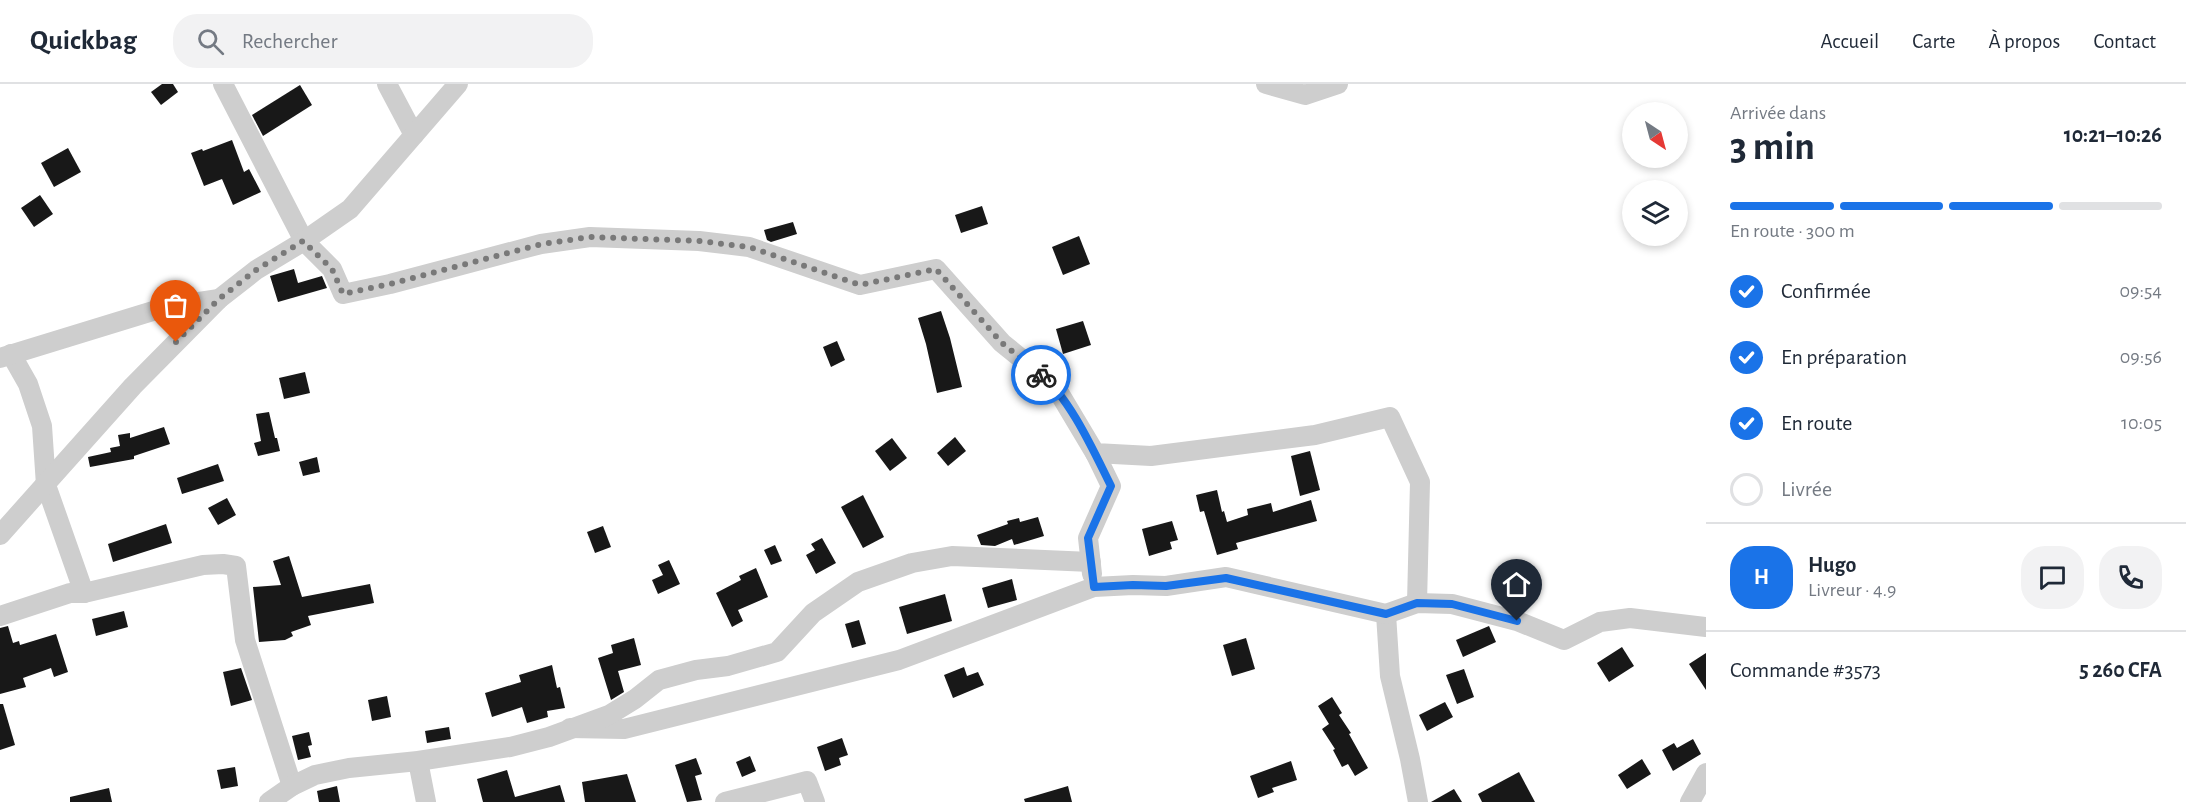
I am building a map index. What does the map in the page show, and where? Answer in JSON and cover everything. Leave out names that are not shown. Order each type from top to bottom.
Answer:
[{"type":"street","points":[[223,84],[303,241],[332,269],[343,294],[542,244],[590,237],[699,241],[749,247],[860,285],[936,269],[1002,343],[1055,386],[1095,453],[1111,486],[1088,538],[1094,587]]},
{"type":"street","points":[[387,84],[414,135]]},
{"type":"street","points":[[0,535],[133,386],[219,299],[256,270],[350,209],[458,84]]},
{"type":"street","points":[[1266,84],[1305,95],[1338,84]]},
{"type":"street","points":[[84,593],[46,485],[42,426],[28,384],[6,356],[166,307],[219,299]]},
{"type":"street","points":[[1095,453],[1151,456],[1315,435],[1390,417],[1420,482],[1417,603]]},
{"type":"street","points":[[269,802],[292,786],[315,775],[349,768],[418,761],[510,747],[549,737],[609,715],[635,699],[659,680],[696,670],[728,666],[777,652],[813,613],[858,582],[912,563],[952,556],[1091,562]]},
{"type":"street","points":[[0,616],[70,593],[84,593],[203,565],[236,566],[245,640],[292,786]]},
{"type":"street","points":[[570,728],[624,729],[899,660],[1094,587],[1166,586],[1226,578],[1386,614],[1417,603],[1452,604],[1517,621],[1564,639],[1600,622],[1630,618],[1706,627]]},
{"type":"street","points":[[1386,614],[1390,676],[1418,802]]},
{"type":"street","points":[[418,761],[426,802]]},
{"type":"street","points":[[1690,802],[1706,773]]},
{"type":"street","points":[[725,802],[807,781],[815,802]]},
{"type":"building","points":[[162,84],[173,84],[178,92],[161,105],[151,92]]},
{"type":"building","points":[[300,85],[312,105],[263,136],[252,115]]},
{"type":"building","points":[[232,140],[244,172],[249,169],[261,192],[233,205],[222,179],[204,186],[191,153]]},
{"type":"building","points":[[68,148],[81,172],[54,187],[41,163]]},
{"type":"building","points":[[40,195],[53,214],[34,227],[21,208]]},
{"type":"building","points":[[982,206],[988,224],[961,233],[955,215]]},
{"type":"building","points":[[793,222],[797,234],[771,242],[767,240],[764,230]]},
{"type":"building","points":[[1079,236],[1090,264],[1063,275],[1052,247]]},
{"type":"building","points":[[294,269],[298,283],[322,276],[327,288],[278,302],[270,276]]},
{"type":"building","points":[[941,311],[962,387],[937,393],[918,318]]},
{"type":"building","points":[[1083,321],[1091,345],[1063,354],[1056,329]]},
{"type":"building","points":[[837,341],[845,360],[831,367],[823,347]]},
{"type":"building","points":[[305,372],[310,393],[284,399],[279,378]]},
{"type":"building","points":[[269,412],[280,451],[258,456],[254,443],[261,441],[256,414]]},
{"type":"building","points":[[164,427],[170,444],[134,456],[134,459],[90,467],[88,457],[111,452],[110,448],[120,446],[118,435],[130,433],[130,438]]},
{"type":"building","points":[[955,437],[966,451],[948,466],[937,453]]},
{"type":"building","points":[[892,438],[907,458],[890,471],[875,451]]},
{"type":"building","points":[[1310,451],[1320,490],[1300,496],[1291,456]]},
{"type":"building","points":[[317,457],[320,472],[303,476],[299,462]]},
{"type":"building","points":[[218,464],[224,481],[182,494],[177,478]]},
{"type":"building","points":[[1217,490],[1227,522],[1248,515],[1247,509],[1271,503],[1273,512],[1311,500],[1317,521],[1236,543],[1238,549],[1217,555],[1204,511],[1200,512],[1196,495]]},
{"type":"building","points":[[863,495],[884,537],[863,548],[841,507]]},
{"type":"building","points":[[227,498],[236,515],[218,525],[208,508]]},
{"type":"building","points":[[1038,517],[1044,536],[1014,545],[1012,539],[995,546],[981,545],[977,535],[1008,524],[1007,521],[1019,518],[1020,522]]},
{"type":"building","points":[[1172,521],[1178,540],[1170,542],[1172,549],[1149,556],[1142,529]]},
{"type":"building","points":[[166,524],[172,543],[113,562],[108,544]]},
{"type":"building","points":[[603,526],[611,547],[595,553],[587,532]]},
{"type":"building","points":[[822,538],[836,563],[816,574],[806,555],[815,550],[811,544]]},
{"type":"building","points":[[775,545],[782,561],[771,565],[764,550]]},
{"type":"building","points":[[289,556],[302,597],[370,584],[374,603],[308,616],[311,625],[291,632],[293,636],[285,640],[259,642],[253,587],[281,585],[273,561]]},
{"type":"building","points":[[669,560],[680,584],[658,594],[652,580],[663,575],[658,565]]},
{"type":"building","points":[[756,568],[768,597],[738,610],[743,621],[732,627],[716,593],[741,580],[739,576]]},
{"type":"building","points":[[1012,579],[1017,600],[988,608],[982,588]]},
{"type":"building","points":[[945,594],[952,621],[907,634],[899,607]]},
{"type":"building","points":[[124,611],[128,627],[96,636],[92,619]]},
{"type":"building","points":[[859,620],[866,644],[852,648],[845,624]]},
{"type":"building","points":[[8,626],[13,643],[19,641],[20,645],[56,634],[68,672],[54,677],[51,668],[23,678],[26,687],[0,694],[0,628]]},
{"type":"building","points":[[1489,626],[1496,642],[1463,657],[1456,640]]},
{"type":"building","points":[[634,638],[641,665],[618,671],[624,692],[611,700],[598,658],[613,653],[611,645]]},
{"type":"building","points":[[1246,638],[1255,669],[1232,676],[1223,645]]},
{"type":"building","points":[[1622,647],[1634,666],[1609,682],[1597,663]]},
{"type":"building","points":[[1706,653],[1706,690],[1689,664]]},
{"type":"building","points":[[552,665],[557,688],[560,687],[565,708],[547,711],[548,717],[527,723],[522,707],[492,717],[485,693],[521,682],[519,675]]},
{"type":"building","points":[[964,667],[967,676],[978,672],[984,685],[953,698],[944,675]]},
{"type":"building","points":[[241,668],[252,700],[231,706],[223,672]]},
{"type":"building","points":[[1464,669],[1474,697],[1457,704],[1446,675]]},
{"type":"building","points":[[387,696],[391,717],[372,721],[368,700]]},
{"type":"building","points":[[1332,697],[1342,713],[1339,715],[1351,733],[1349,734],[1368,768],[1355,776],[1348,764],[1342,767],[1333,750],[1335,749],[1322,729],[1329,724],[1318,706]]},
{"type":"building","points":[[1445,702],[1453,717],[1427,731],[1419,715]]},
{"type":"building","points":[[0,704],[3,704],[15,745],[0,750]]},
{"type":"building","points":[[449,727],[451,739],[427,743],[425,731]]},
{"type":"building","points":[[309,732],[312,745],[308,746],[311,757],[298,760],[292,736]]},
{"type":"building","points":[[842,738],[848,755],[839,758],[841,765],[825,771],[817,747]]},
{"type":"building","points":[[1693,739],[1701,754],[1673,771],[1662,750],[1674,743],[1677,748]]},
{"type":"building","points":[[750,756],[756,771],[742,777],[736,762]]},
{"type":"building","points":[[696,758],[702,774],[695,776],[702,800],[687,802],[675,765]]},
{"type":"building","points":[[1642,759],[1651,774],[1627,789],[1618,775]]},
{"type":"building","points":[[1291,761],[1297,780],[1272,788],[1274,792],[1258,798],[1250,776]]},
{"type":"building","points":[[235,767],[238,786],[221,789],[217,770]]},
{"type":"building","points":[[507,770],[515,797],[560,785],[565,802],[483,802],[477,779]]},
{"type":"building","points":[[1519,772],[1535,802],[1482,802],[1478,794]]},
{"type":"building","points":[[627,774],[636,802],[585,802],[582,782]]},
{"type":"building","points":[[337,786],[340,802],[319,802],[317,791]]},
{"type":"building","points":[[1068,786],[1072,802],[1025,802],[1024,799]]},
{"type":"building","points":[[109,788],[112,802],[70,802],[70,797]]},
{"type":"building","points":[[1454,789],[1462,802],[1431,802]]},
{"type":"way so far","points":[[176,342],[219,299],[256,270],[303,241],[332,269],[343,294],[436,273],[542,244],[590,237],[699,241],[749,247],[860,285],[936,269],[1002,343],[1041,375]]},
{"type":"route","points":[[1041,375],[1055,386],[1095,453],[1111,486],[1088,538],[1094,587],[1166,586],[1226,578],[1386,614],[1417,603],[1452,604],[1517,621]]}]
